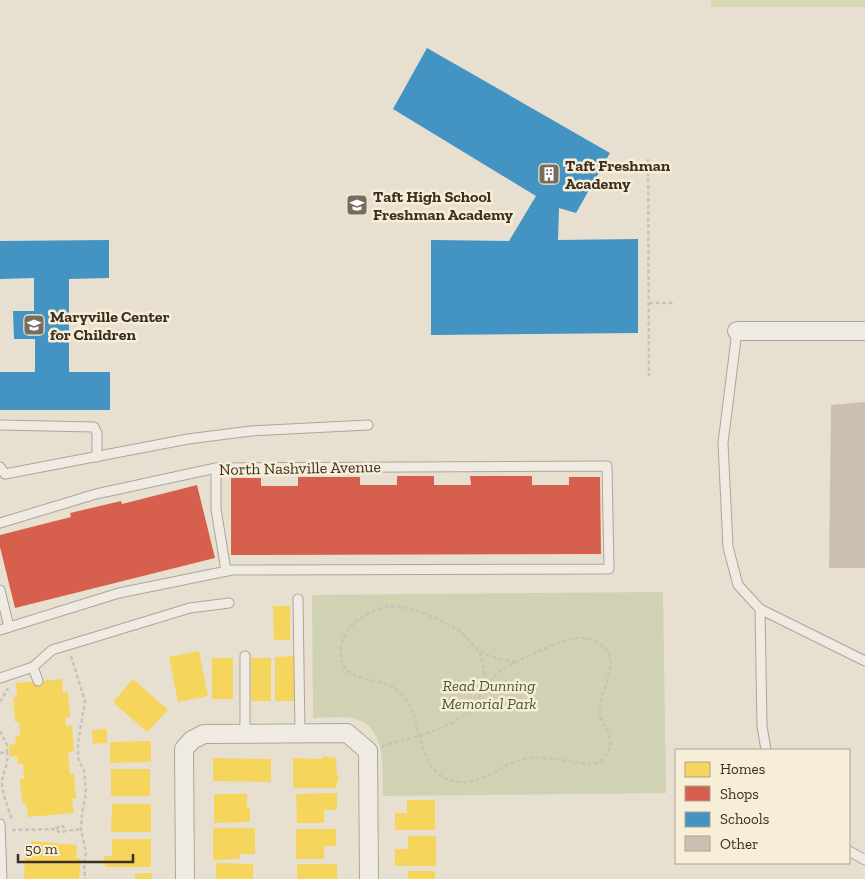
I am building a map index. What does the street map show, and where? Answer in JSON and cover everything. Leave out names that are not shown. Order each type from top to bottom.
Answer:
[{"type":"street","points":[[737,331],[865,331]]},
{"type":"street","points":[[185,879],[184,749],[192,740],[204,734],[300,733],[347,733],[368,751],[369,879]]},
{"type":"lane","points":[[737,331],[723,443],[728,546],[738,585],[760,609],[865,661]]},
{"type":"lane","points":[[0,425],[94,427],[98,433],[97,457]]},
{"type":"lane","points":[[0,467],[5,474],[188,439],[251,431],[368,425]]},
{"type":"lane","name":"North Nashville Avenue","points":[[0,523],[96,494],[216,468],[607,466],[609,569],[226,571]]},
{"type":"lane","points":[[0,590],[4,629],[119,593],[226,571],[216,509],[216,468]]},
{"type":"lane","points":[[298,599],[300,733]]},
{"type":"lane","points":[[0,678],[33,668],[52,650],[67,645],[190,608],[229,603]]},
{"type":"lane","points":[[760,609],[762,726],[766,749]]},
{"type":"lane","points":[[245,656],[245,734]]},
{"type":"lane","points":[[33,668],[38,681]]},
{"type":"lane","points":[[0,827],[2,879]]},
{"type":"lane","points":[[850,852],[865,860]]},
{"type":"path","points":[[648,159],[649,376]]},
{"type":"path","points":[[649,303],[674,303]]},
{"type":"path","points":[[368,751],[418,735],[452,723],[475,705],[483,689],[499,671],[565,639],[583,638],[596,642],[606,651],[611,666],[600,706],[601,717],[610,742],[608,752],[602,759],[592,765],[529,758],[510,763],[477,779],[458,782],[445,777],[434,770],[427,760],[418,735],[408,702],[401,692],[384,683],[352,674],[345,667],[341,655],[341,643],[346,632],[361,618],[388,606],[399,607],[426,615],[452,626],[464,635],[480,652],[515,662]]},
{"type":"path","points":[[67,645],[85,702],[78,743],[78,758],[84,771],[86,794],[81,829],[86,852],[84,864],[85,879]]},
{"type":"path","points":[[480,652],[485,675],[483,689]]},
{"type":"path","points":[[0,733],[7,745],[8,761],[2,780],[14,837]]},
{"type":"path","points":[[0,753],[7,752]]},
{"type":"path","points":[[0,827],[13,830],[56,829],[63,826],[65,829],[81,829]]},
{"type":"green space","points":[[711,0],[865,0],[865,7],[711,7]]},
{"type":"green space","name":"Read Dunning Memorial Park","points":[[663,592],[666,793],[383,796],[381,749],[371,729],[363,722],[351,718],[313,718],[312,595]]},
{"type":"building: Homes","points":[[273,606],[290,606],[290,640],[274,640]]},
{"type":"building: Homes","points":[[199,651],[208,696],[178,702],[169,657]]},
{"type":"building: Homes","points":[[295,656],[295,701],[275,701],[275,657]]},
{"type":"building: Homes","points":[[212,658],[233,658],[233,699],[212,699]]},
{"type":"building: Homes","points":[[251,658],[271,658],[271,701],[251,701]]},
{"type":"building: Homes","points":[[62,679],[63,693],[68,692],[70,718],[65,718],[66,726],[72,725],[74,751],[68,752],[70,774],[74,774],[76,799],[72,799],[74,813],[28,817],[26,803],[22,803],[20,779],[24,779],[23,764],[18,764],[17,756],[10,757],[9,745],[16,744],[15,736],[20,736],[19,722],[15,722],[13,697],[17,697],[16,683]]},
{"type":"building: Homes","points":[[133,679],[168,710],[147,732],[113,702]]},
{"type":"building: Homes","points":[[107,729],[107,743],[93,744],[92,730]]},
{"type":"building: Homes","points":[[151,741],[151,762],[110,763],[110,742]]},
{"type":"building: Homes","points":[[324,756],[336,758],[337,775],[339,776],[336,788],[293,788],[293,758],[322,759]]},
{"type":"building: Homes","points":[[213,758],[271,759],[271,782],[213,781]]},
{"type":"building: Homes","points":[[111,769],[150,769],[150,796],[111,796]]},
{"type":"building: Homes","points":[[337,793],[337,810],[324,810],[324,823],[297,823],[296,794]]},
{"type":"building: Homes","points":[[214,794],[247,794],[247,807],[250,807],[250,822],[214,823]]},
{"type":"building: Homes","points":[[407,800],[435,800],[435,830],[395,830],[395,813],[407,813]]},
{"type":"building: Homes","points":[[112,804],[151,804],[151,832],[111,832]]},
{"type":"building: Homes","points":[[213,828],[255,828],[255,854],[239,854],[240,859],[213,860]]},
{"type":"building: Homes","points":[[296,829],[336,829],[336,846],[324,846],[324,859],[296,859]]},
{"type":"building: Homes","points":[[408,836],[436,836],[436,866],[395,866],[395,849],[408,849]]},
{"type":"building: Homes","points":[[112,839],[151,839],[151,867],[105,867],[104,856],[112,856]]},
{"type":"building: Homes","points":[[31,841],[77,845],[76,858],[81,859],[79,879],[24,879],[25,855],[30,855]]},
{"type":"building: Homes","points":[[216,863],[253,864],[253,879],[216,879]]},
{"type":"building: Homes","points":[[297,864],[337,864],[337,879],[297,879]]},
{"type":"building: Homes","points":[[408,871],[435,871],[435,879],[408,879]]},
{"type":"building: Homes","points":[[152,873],[152,879],[135,879],[135,874]]},
{"type":"building: Shops","points":[[397,476],[434,476],[434,485],[471,485],[470,476],[532,476],[532,485],[569,485],[569,477],[600,477],[601,554],[231,555],[231,478],[261,478],[261,486],[298,486],[298,477],[360,477],[360,485],[397,485]]},
{"type":"building: Shops","points":[[197,485],[215,558],[15,608],[0,547],[0,535],[71,517],[70,513],[121,501],[122,504]]},
{"type":"building: Schools","name":"Taft Freshman Academy","points":[[427,48],[610,153],[576,213],[559,208],[558,240],[638,239],[638,333],[431,335],[431,240],[509,241],[536,196],[393,109]]},
{"type":"building: Schools","points":[[109,240],[109,278],[69,279],[69,372],[110,372],[110,410],[0,410],[0,372],[35,372],[35,339],[14,339],[13,311],[34,311],[34,278],[0,279],[0,241]]},
{"type":"building: Other","points":[[865,402],[865,568],[829,568],[831,405]]},
{"type":"place","name":"Taft Freshman Academy","points":[[549,174]]},
{"type":"place","name":"Taft High School Freshman Academy","points":[[357,205]]},
{"type":"place","name":"Maryville Center for Children","points":[[34,325]]}]
